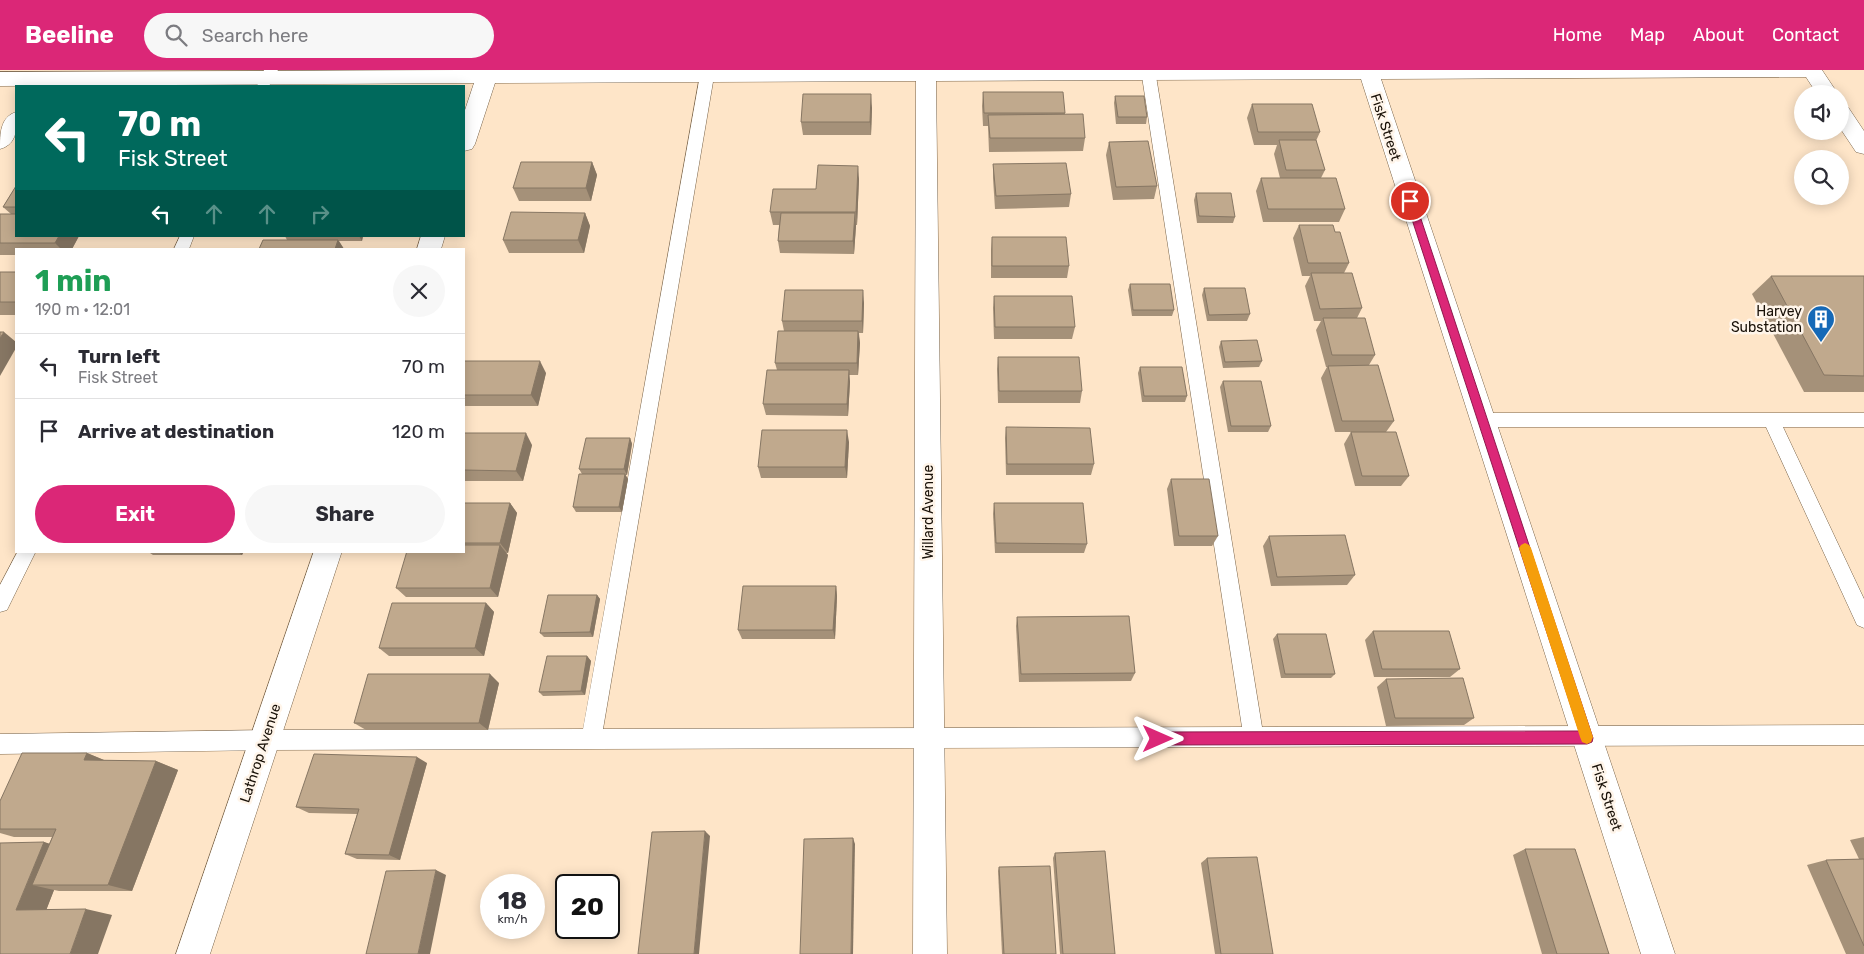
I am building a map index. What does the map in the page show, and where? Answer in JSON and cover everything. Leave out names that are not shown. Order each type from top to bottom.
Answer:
[{"type":"street","points":[[0,79],[267,78],[487,73],[1812,70],[1822,85]]},
{"type":"street","name":"Fisk Street","points":[[1368,71],[1658,954]]},
{"type":"street","name":"Willard Avenue","points":[[926,72],[930,954]]},
{"type":"street","points":[[465,141],[487,73]]},
{"type":"street","points":[[0,142],[15,120]]},
{"type":"street","points":[[1849,125],[1864,147]]},
{"type":"street","name":"Lathrop Avenue","points":[[193,954],[327,553]]},
{"type":"lane","points":[[1148,72],[1254,738]]},
{"type":"lane","points":[[591,740],[708,73]]},
{"type":"lane","points":[[1483,420],[1864,420]]},
{"type":"lane","points":[[1771,420],[1864,619]]},
{"type":"lane","points":[[0,604],[26,553]]},
{"type":"lane","points":[[0,744],[264,740],[1587,738],[1864,735]]},
{"type":"building","points":[[983,92],[1063,92],[1065,113],[984,113]]},
{"type":"building","points":[[803,94],[871,94],[870,122],[801,122]]},
{"type":"building","points":[[1115,96],[1144,96],[1147,117],[1118,117]]},
{"type":"building","points":[[1252,104],[1312,104],[1320,132],[1258,132]]},
{"type":"building","points":[[1083,114],[1085,138],[990,138],[988,115]]},
{"type":"building","points":[[1279,140],[1316,140],[1325,170],[1286,170]]},
{"type":"building","points":[[1148,141],[1157,186],[1116,187],[1109,142]]},
{"type":"building","points":[[521,162],[592,162],[586,188],[513,188]]},
{"type":"building","points":[[1066,163],[1071,194],[996,196],[993,164]]},
{"type":"building","points":[[818,165],[858,166],[856,212],[770,212],[773,189],[816,189]]},
{"type":"building","points":[[1261,178],[1336,178],[1345,209],[1268,209]]},
{"type":"building","points":[[15,188],[15,207],[3,207]]},
{"type":"building","points":[[1196,193],[1231,193],[1235,217],[1199,216]]},
{"type":"building","points":[[511,212],[585,213],[578,240],[503,240]]},
{"type":"building","points":[[781,213],[855,213],[853,241],[778,241]]},
{"type":"building","points":[[0,214],[15,214],[15,237],[58,237],[55,243],[0,243]]},
{"type":"building","points":[[1299,225],[1333,225],[1335,232],[1340,232],[1349,263],[1308,263]]},
{"type":"building","points":[[992,237],[1066,237],[1069,266],[992,266]]},
{"type":"building","points":[[263,240],[338,240],[335,248],[259,248]]},
{"type":"building","points":[[0,272],[15,272],[15,302],[0,302]]},
{"type":"building","points":[[1311,273],[1352,273],[1362,308],[1320,309]]},
{"type":"building","points":[[1771,276],[1864,276],[1864,376],[1824,375]]},
{"type":"building","points":[[1130,284],[1170,284],[1174,310],[1133,310]]},
{"type":"building","points":[[1204,288],[1245,288],[1250,314],[1209,315]]},
{"type":"building","points":[[785,290],[863,290],[862,321],[782,321]]},
{"type":"building","points":[[994,296],[1072,296],[1075,327],[995,327]]},
{"type":"building","points":[[1323,318],[1365,318],[1375,355],[1332,355]]},
{"type":"building","points":[[778,331],[858,331],[857,363],[775,363]]},
{"type":"building","points":[[1257,340],[1262,361],[1225,362],[1221,341]]},
{"type":"building","points":[[998,357],[1079,357],[1082,391],[999,391]]},
{"type":"building","points":[[465,361],[540,361],[531,395],[465,395]]},
{"type":"building","points":[[1378,365],[1394,421],[1342,421],[1328,366]]},
{"type":"building","points":[[1140,367],[1182,367],[1187,396],[1144,396]]},
{"type":"building","points":[[767,370],[849,370],[847,404],[763,404]]},
{"type":"building","points":[[1223,381],[1261,381],[1271,426],[1231,426]]},
{"type":"building","points":[[1006,427],[1090,428],[1094,464],[1007,464]]},
{"type":"building","points":[[762,430],[847,430],[845,467],[758,467]]},
{"type":"building","points":[[1351,432],[1396,432],[1409,476],[1362,476]]},
{"type":"building","points":[[465,433],[526,433],[516,471],[465,470]]},
{"type":"building","points":[[586,438],[630,438],[624,469],[579,469]]},
{"type":"building","points":[[579,474],[625,474],[619,507],[573,507]]},
{"type":"building","points":[[1171,479],[1209,479],[1218,536],[1179,536]]},
{"type":"building","points":[[465,503],[510,503],[500,543],[465,543]]},
{"type":"building","points":[[994,503],[1083,503],[1087,544],[996,543]]},
{"type":"building","points":[[1345,535],[1355,575],[1277,577],[1269,536]]},
{"type":"building","points":[[465,545],[500,545],[490,588],[396,588],[406,553],[465,553]]},
{"type":"building","points":[[743,586],[836,586],[833,630],[738,630]]},
{"type":"building","points":[[548,595],[597,595],[590,632],[540,633]]},
{"type":"building","points":[[392,603],[486,603],[475,648],[379,648]]},
{"type":"building","points":[[1129,616],[1135,673],[1021,674],[1017,617]]},
{"type":"building","points":[[1373,631],[1449,631],[1460,669],[1382,669]]},
{"type":"building","points":[[1277,634],[1326,634],[1335,674],[1285,674]]},
{"type":"building","points":[[547,656],[587,656],[581,691],[539,692]]},
{"type":"building","points":[[368,674],[490,674],[479,723],[354,723]]},
{"type":"building","points":[[1463,678],[1474,718],[1395,718],[1386,679]]},
{"type":"building","points":[[22,753],[87,753],[84,760],[156,761],[108,885],[32,885],[56,829],[0,829],[0,801]]},
{"type":"building","points":[[314,754],[417,757],[389,855],[345,854],[359,809],[296,807]]},
{"type":"building","points":[[705,831],[694,954],[638,954],[652,832]]},
{"type":"building","points":[[853,838],[851,954],[800,954],[804,839]]},
{"type":"building","points":[[44,842],[16,910],[86,909],[70,954],[0,954],[0,843]]},
{"type":"building","points":[[1525,849],[1575,849],[1609,954],[1557,954]]},
{"type":"building","points":[[1105,851],[1115,954],[1063,954],[1055,853]]},
{"type":"building","points":[[1257,857],[1273,954],[1221,954],[1207,858]]},
{"type":"building","points":[[1864,859],[1864,946],[1826,860]]},
{"type":"building","points":[[1050,866],[1056,954],[1004,954],[999,867]]},
{"type":"building","points":[[436,870],[418,954],[366,954],[386,871]]},
{"type":"slow traffic","points":[[1525,548],[1587,737]]},
{"type":"place","name":"Harvey Substation","points":[[1821,343]]},
{"type":"route","points":[[1158,739],[1587,738],[1410,201]]}]
